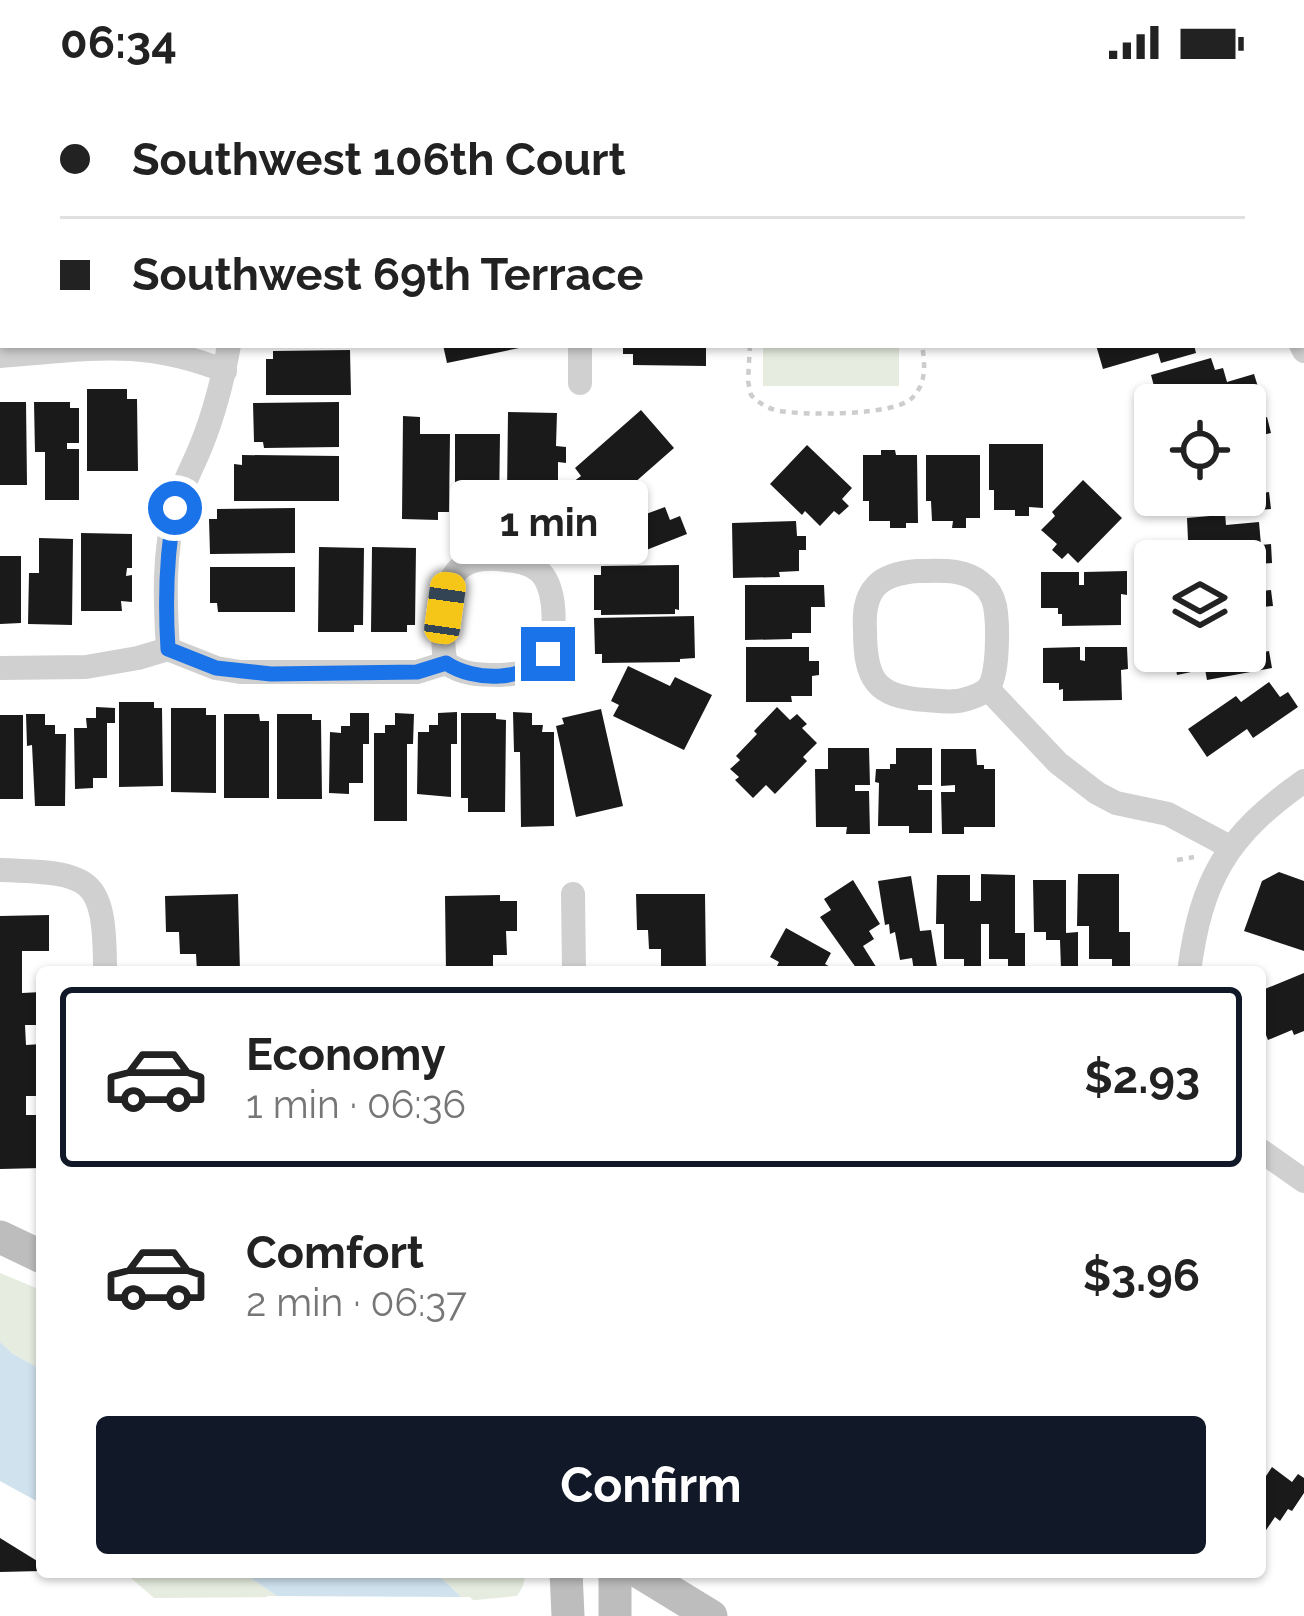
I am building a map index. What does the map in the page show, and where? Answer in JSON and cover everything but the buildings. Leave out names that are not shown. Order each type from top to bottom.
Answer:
[{"type":"street","points":[[0,356],[111,348]]},
{"type":"street","points":[[141,348],[192,358],[225,371]]},
{"type":"street","points":[[168,649],[167,573],[175,508],[202,444],[229,348]]},
{"type":"street","points":[[580,348],[580,383]]},
{"type":"street","points":[[0,668],[86,667],[168,649],[216,668],[271,674],[417,672],[446,663],[465,673],[517,674],[539,665],[548,654],[551,596],[542,573],[518,561],[483,558],[453,574],[443,624],[446,663]]},
{"type":"street","points":[[918,571],[950,571],[979,581],[996,608],[994,677],[988,688],[958,702],[903,699],[872,680],[864,615],[878,583],[918,571]]},
{"type":"street","points":[[988,688],[1058,763],[1096,794],[1168,814],[1230,847]]},
{"type":"street","points":[[1190,966],[1206,893],[1230,847],[1268,807],[1304,781]]},
{"type":"street","points":[[0,870],[56,872],[81,879],[97,898],[104,923],[105,966]]},
{"type":"street","points":[[573,894],[574,966]]},
{"type":"street","points":[[1266,1154],[1304,1181]]},
{"type":"street","points":[[0,1238],[36,1254]]},
{"type":"street","points":[[566,1578],[568,1616]]},
{"type":"street","points":[[615,1578],[615,1616]]},
{"type":"street","points":[[649,1578],[711,1616]]},
{"type":"path","points":[[750,348],[751,395],[769,408],[797,412],[878,411],[903,405],[915,395],[923,378],[922,348]]},
{"type":"path","points":[[1178,860],[1195,857]]},
{"type":"shaded area","points":[[763,348],[899,348],[899,386],[763,386]]},
{"type":"shaded area","points":[[0,1273],[36,1288],[36,1367],[0,1342]]},
{"type":"shaded area","points":[[131,1578],[251,1578],[279,1597],[154,1598]]},
{"type":"shaded area","points":[[441,1578],[525,1578],[517,1596],[465,1601]]},
{"type":"water","points":[[0,1342],[36,1367],[36,1501],[0,1481]]},
{"type":"water","points":[[441,1578],[481,1616],[293,1607],[252,1579]]},
{"type":"pier","points":[[266,1596],[470,1597],[487,1616],[295,1616]]},
{"type":"route","points":[[175,508],[168,555],[168,649],[197,661],[216,668],[271,674],[417,672],[446,663],[480,675],[529,671],[548,654]]}]
